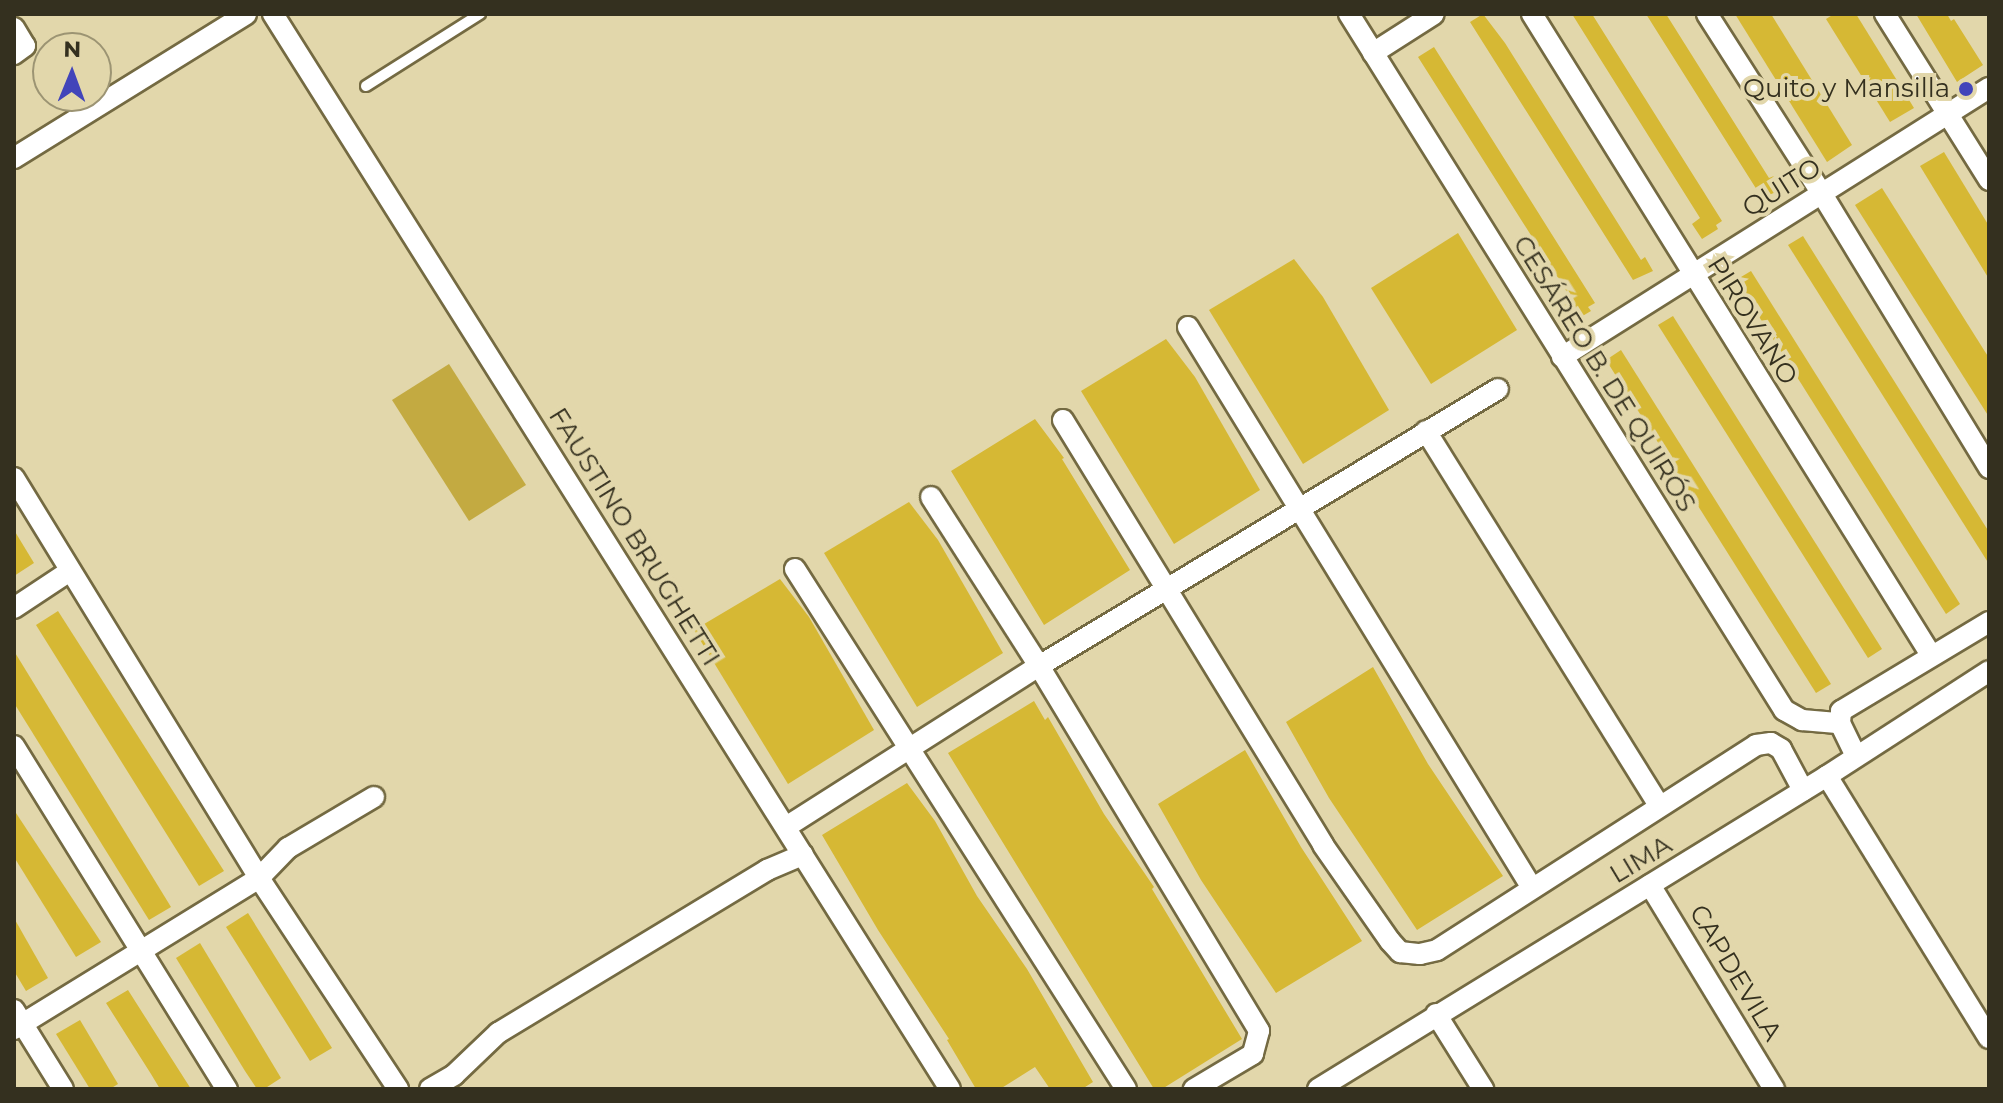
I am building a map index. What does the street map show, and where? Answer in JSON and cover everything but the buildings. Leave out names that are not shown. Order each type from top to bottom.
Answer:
[{"type":"street","points":[[14,158],[246,14]]},
{"type":"street","name":"FAUSTINO BRUGHETTI","points":[[273,14],[950,1089]]},
{"type":"street","name":"CESÁREO B. DE QUIRÓS","points":[[1349,14],[1784,710],[1802,720],[1840,723]]},
{"type":"street","points":[[1373,53],[1434,14]]},
{"type":"street","name":"PIROVANO","points":[[1532,14],[1931,655]]},
{"type":"street","points":[[1707,14],[1822,194],[1989,468]]},
{"type":"street","points":[[1885,14],[1989,180]]},
{"type":"street","points":[[14,28],[25,46],[14,54]]},
{"type":"street","name":"QUITO","points":[[1562,357],[1989,88]]},
{"type":"street","points":[[1188,327],[1532,888]]},
{"type":"street","points":[[786,827],[1039,666],[1498,389]]},
{"type":"street","points":[[1063,420],[1323,845],[1400,952],[1420,954],[1437,950],[1756,745],[1771,743],[1781,749],[1803,790]]},
{"type":"street","points":[[1426,431],[1659,805]]},
{"type":"street","points":[[14,478],[259,878],[398,1089]]},
{"type":"street","points":[[931,497],[1039,666],[1259,1031],[1253,1054],[1194,1089]]},
{"type":"street","points":[[795,569],[1126,1089]]},
{"type":"street","points":[[14,608],[70,571]]},
{"type":"street","points":[[1856,756],[1840,723],[1841,711],[1989,622]]},
{"type":"street","name":"LIMA","points":[[1318,1089],[1827,776],[1989,671]]},
{"type":"street","points":[[14,746],[227,1089]]},
{"type":"street","points":[[1827,776],[1989,1038]]},
{"type":"street","points":[[63,1089],[17,1021],[141,951],[259,878],[288,848],[374,797]]},
{"type":"street","points":[[430,1089],[454,1075],[498,1033],[767,870],[803,855]]},
{"type":"street","name":"CAPDEVILA","points":[[1650,885],[1774,1089]]},
{"type":"street","points":[[1436,1014],[1483,1089]]},
{"type":"lane","points":[[366,86],[480,14]]},
{"type":"shaded area","points":[[449,364],[526,485],[469,521],[392,400]]},
{"type":"place","name":"Quito y Mansilla","points":[[1966,89]]}]
